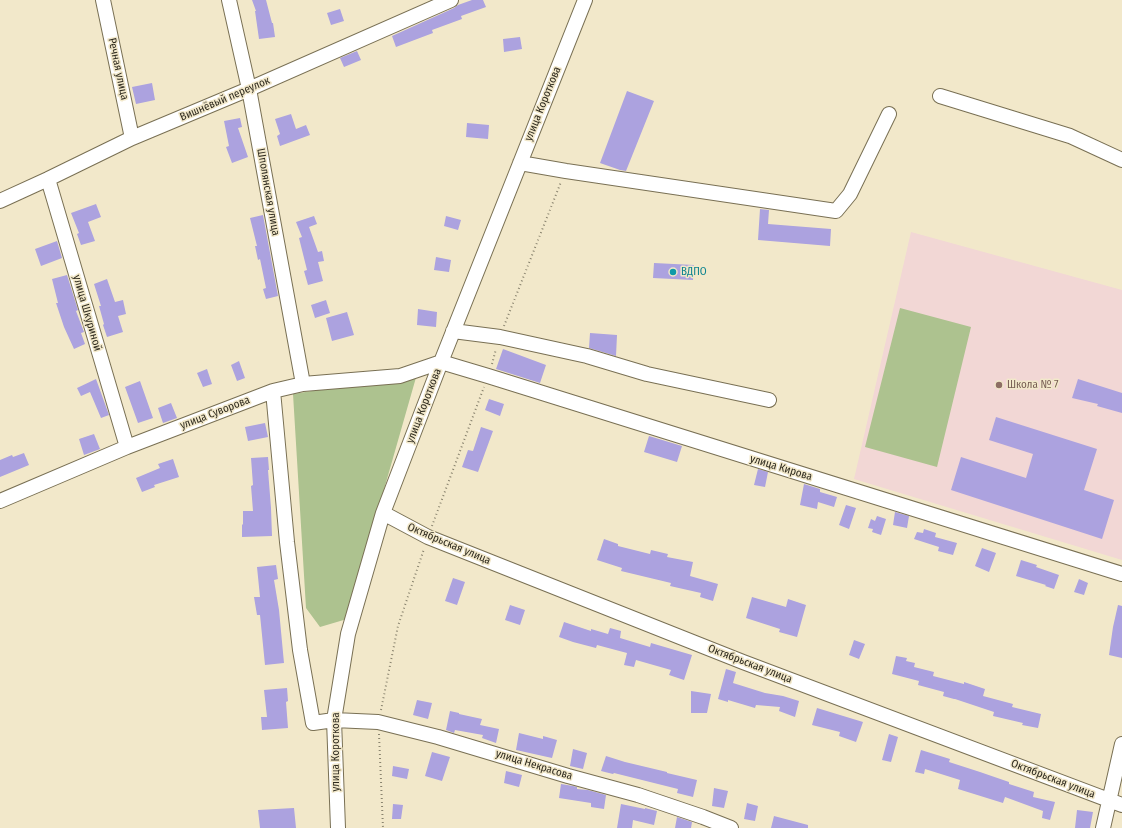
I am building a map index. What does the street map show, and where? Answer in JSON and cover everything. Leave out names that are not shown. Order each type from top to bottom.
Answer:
[{"type":"street","name":"Речная улица","points":[[103,0],[132,138]]},
{"type":"street","name":"Шполянская улица","points":[[229,0],[249,89],[303,384]]},
{"type":"street","name":"Вишнёвый переулок","points":[[0,201],[132,138],[249,89],[451,0]]},
{"type":"street","name":"улица Короткова","points":[[338,828],[334,720],[348,634],[382,513],[585,0]]},
{"type":"street","points":[[940,96],[1070,136],[1122,160]]},
{"type":"street","points":[[520,163],[836,211],[850,194],[889,114]]},
{"type":"street","name":"улица Шкуриной","points":[[48,179],[127,447]]},
{"type":"street","points":[[453,331],[500,337],[587,356],[647,374],[768,400]]},
{"type":"street","name":"улица Суворова","points":[[0,502],[127,447],[273,392],[303,384],[400,376],[441,362]]},
{"type":"street","name":"улица Кирова","points":[[441,362],[1122,574]]},
{"type":"street","name":"улица Некрасова","points":[[273,392],[287,542],[300,650],[313,723],[334,720],[378,722],[438,737],[503,755],[568,776],[638,795],[731,828]]},
{"type":"street","name":"Октябрьская улица","points":[[382,513],[428,537],[743,662],[1116,802]]},
{"type":"street","points":[[1103,828],[1116,802],[1122,744]]},
{"type":"path","points":[[383,828],[378,722],[398,626],[428,537],[488,376],[500,337],[566,171]]},
{"type":"shaded area","name":"Школа № 7","points":[[911,232],[1122,290],[1122,560],[854,479]]},
{"type":"green space","points":[[900,308],[971,327],[937,467],[865,447]]},
{"type":"green space","points":[[417,374],[347,619],[320,627],[306,608],[293,394]]},
{"type":"building","points":[[252,0],[266,0],[273,23],[275,37],[259,39],[256,11]]},
{"type":"building","points":[[472,0],[483,0],[486,7],[461,16],[462,19],[432,30],[433,33],[396,47],[392,36]]},
{"type":"building","points":[[340,9],[344,21],[331,25],[327,13]]},
{"type":"building","points":[[520,37],[522,49],[504,52],[503,39]]},
{"type":"building","points":[[357,51],[361,60],[344,67],[340,58]]},
{"type":"building","points":[[152,83],[155,100],[136,104],[132,87]]},
{"type":"building","points":[[627,91],[654,101],[626,171],[600,163]]},
{"type":"building","points":[[291,114],[296,129],[306,125],[310,135],[280,146],[277,136],[280,134],[275,119]]},
{"type":"building","points":[[240,118],[242,127],[238,128],[248,157],[232,163],[226,147],[229,146],[224,121]]},
{"type":"building","points":[[467,123],[489,125],[488,139],[466,137]]},
{"type":"building","points":[[96,204],[101,217],[88,222],[95,241],[81,245],[77,234],[79,233],[71,213]]},
{"type":"building","points":[[760,209],[769,210],[768,224],[831,229],[830,246],[758,240]]},
{"type":"building","points":[[263,215],[278,296],[266,299],[263,289],[266,288],[260,259],[258,260],[255,246],[257,246],[250,218]]},
{"type":"building","points":[[314,216],[317,224],[309,227],[318,252],[322,251],[324,261],[318,262],[323,281],[308,285],[304,271],[307,270],[299,238],[302,237],[296,222]]},
{"type":"building","points":[[446,216],[461,220],[458,230],[444,226]]},
{"type":"building","points":[[57,241],[62,258],[41,266],[35,249]]},
{"type":"building","points":[[436,257],[451,260],[449,272],[434,270]]},
{"type":"building","name":"ВДПО","points":[[654,263],[694,265],[693,280],[653,278]]},
{"type":"building","points":[[67,275],[78,310],[76,311],[84,332],[81,333],[85,344],[74,349],[64,327],[56,303],[58,303],[52,279]]},
{"type":"building","points":[[107,279],[115,302],[123,300],[126,314],[118,316],[123,332],[107,337],[99,306],[101,306],[94,284]]},
{"type":"building","points":[[326,300],[330,313],[315,318],[311,305]]},
{"type":"building","points":[[418,309],[437,312],[436,327],[417,325]]},
{"type":"building","points":[[347,312],[354,335],[332,341],[326,318]]},
{"type":"building","points":[[590,333],[617,335],[616,356],[589,348]]},
{"type":"building","points":[[503,349],[546,365],[540,383],[496,369]]},
{"type":"building","points":[[239,361],[245,378],[237,381],[231,365]]},
{"type":"building","points":[[207,369],[212,384],[203,387],[197,373]]},
{"type":"building","points":[[96,379],[109,415],[101,418],[90,392],[81,396],[77,388]]},
{"type":"building","points":[[1078,379],[1122,393],[1122,413],[1097,406],[1098,404],[1072,398]]},
{"type":"building","points":[[140,381],[153,418],[138,423],[125,387]]},
{"type":"building","points":[[489,399],[504,404],[500,416],[485,410]]},
{"type":"building","points":[[171,403],[177,418],[163,423],[158,408]]},
{"type":"building","points":[[996,417],[1097,449],[1084,490],[1114,500],[1102,539],[951,490],[961,457],[1026,478],[1033,454],[989,440]]},
{"type":"building","points":[[265,423],[268,437],[248,441],[245,427]]},
{"type":"building","points":[[481,427],[493,431],[478,472],[462,467],[468,450],[473,451]]},
{"type":"building","points":[[94,434],[100,449],[84,455],[79,439]]},
{"type":"building","points":[[649,436],[682,446],[677,462],[644,452]]},
{"type":"building","points":[[24,453],[29,465],[0,477],[0,460],[12,455],[13,457]]},
{"type":"building","points":[[268,457],[272,536],[242,537],[243,511],[253,511],[251,458]]},
{"type":"building","points":[[173,459],[179,477],[154,485],[155,487],[142,492],[136,478],[160,468],[158,464]]},
{"type":"building","points":[[758,469],[768,472],[765,487],[754,485]]},
{"type":"building","points":[[804,484],[820,489],[820,492],[837,497],[834,507],[818,502],[817,509],[800,505]]},
{"type":"building","points":[[846,505],[856,508],[849,529],[839,525]]},
{"type":"building","points":[[895,512],[909,516],[907,528],[893,525]]},
{"type":"building","points":[[877,516],[886,519],[881,535],[872,532],[873,529],[868,528],[871,519],[875,521]]},
{"type":"building","points":[[924,529],[936,533],[935,537],[957,543],[953,555],[938,551],[939,547],[914,539],[917,532],[923,533]]},
{"type":"building","points":[[604,539],[618,544],[618,546],[650,554],[651,550],[668,554],[667,557],[693,562],[690,576],[718,584],[713,601],[700,597],[701,593],[670,586],[671,583],[621,571],[622,568],[597,560]]},
{"type":"building","points":[[982,548],[996,553],[989,572],[975,566]]},
{"type":"building","points":[[1021,560],[1037,565],[1036,567],[1059,575],[1054,589],[1016,576]]},
{"type":"building","points":[[276,565],[278,579],[274,580],[279,610],[284,663],[265,665],[260,615],[257,615],[254,597],[260,597],[257,567]]},
{"type":"building","points":[[453,578],[465,582],[457,605],[445,601]]},
{"type":"building","points":[[1079,579],[1088,583],[1084,595],[1074,592]]},
{"type":"building","points":[[752,597],[786,607],[788,599],[806,605],[797,637],[779,632],[780,629],[746,618]]},
{"type":"building","points":[[510,605],[525,610],[520,625],[505,620]]},
{"type":"building","points":[[1118,605],[1122,606],[1122,658],[1109,655]]},
{"type":"building","points":[[564,622],[591,631],[591,629],[608,634],[610,628],[621,631],[620,638],[650,647],[651,643],[692,655],[684,680],[669,675],[671,670],[636,660],[634,667],[624,665],[627,653],[597,645],[596,648],[559,637]]},
{"type":"building","points":[[854,640],[865,644],[859,659],[849,655]]},
{"type":"building","points":[[896,656],[907,658],[906,661],[915,663],[914,667],[934,672],[933,676],[964,684],[964,682],[985,689],[983,696],[1013,704],[1012,707],[1041,714],[1038,728],[1022,725],[1023,723],[993,716],[994,712],[943,696],[944,692],[918,685],[919,681],[892,674]]},
{"type":"building","points":[[726,669],[736,672],[733,683],[765,693],[783,696],[799,701],[795,717],[779,711],[780,707],[756,705],[755,708],[728,700],[728,702],[718,699]]},
{"type":"building","points":[[287,688],[288,701],[286,702],[288,728],[262,730],[261,717],[267,717],[264,690]]},
{"type":"building","points":[[691,691],[711,694],[707,713],[691,713]]},
{"type":"building","points":[[417,700],[432,703],[428,719],[413,715]]},
{"type":"building","points":[[817,708],[863,722],[856,742],[839,736],[840,732],[812,725]]},
{"type":"building","points":[[450,711],[482,719],[480,725],[499,729],[496,743],[482,738],[483,735],[455,730],[454,733],[446,730]]},
{"type":"building","points":[[519,733],[543,739],[543,736],[557,740],[552,758],[516,750]]},
{"type":"building","points":[[889,734],[898,737],[891,762],[882,760]]},
{"type":"building","points":[[573,749],[587,753],[583,769],[570,766]]},
{"type":"building","points":[[921,750],[950,759],[949,762],[1034,792],[1033,797],[1055,802],[1050,820],[1042,818],[1043,811],[1005,797],[1003,803],[958,789],[960,780],[925,769],[924,774],[915,772]]},
{"type":"building","points":[[432,752],[450,757],[442,781],[425,776]]},
{"type":"building","points":[[606,756],[697,780],[693,797],[677,793],[678,789],[601,771]]},
{"type":"building","points":[[393,766],[409,769],[407,779],[392,776]]},
{"type":"building","points":[[506,771],[522,775],[519,787],[504,783]]},
{"type":"building","points":[[561,784],[606,795],[604,809],[591,807],[591,803],[559,798]]},
{"type":"building","points":[[714,788],[728,791],[724,808],[712,806]]},
{"type":"building","points":[[747,803],[758,806],[755,821],[744,819]]},
{"type":"building","points":[[393,804],[403,805],[401,819],[392,819]]},
{"type":"building","points":[[621,804],[657,811],[654,825],[633,820],[632,828],[617,828]]},
{"type":"building","points":[[294,808],[296,828],[260,828],[258,810]]},
{"type":"building","points":[[1077,810],[1093,812],[1090,828],[1075,828]]},
{"type":"building","points":[[774,816],[808,825],[808,828],[771,828]]},
{"type":"building","points":[[677,817],[692,822],[691,828],[675,828]]},
{"type":"place","name":"ВДПО","points":[[673,272]]},
{"type":"place","name":"Школа № 7","points":[[999,385]]}]
